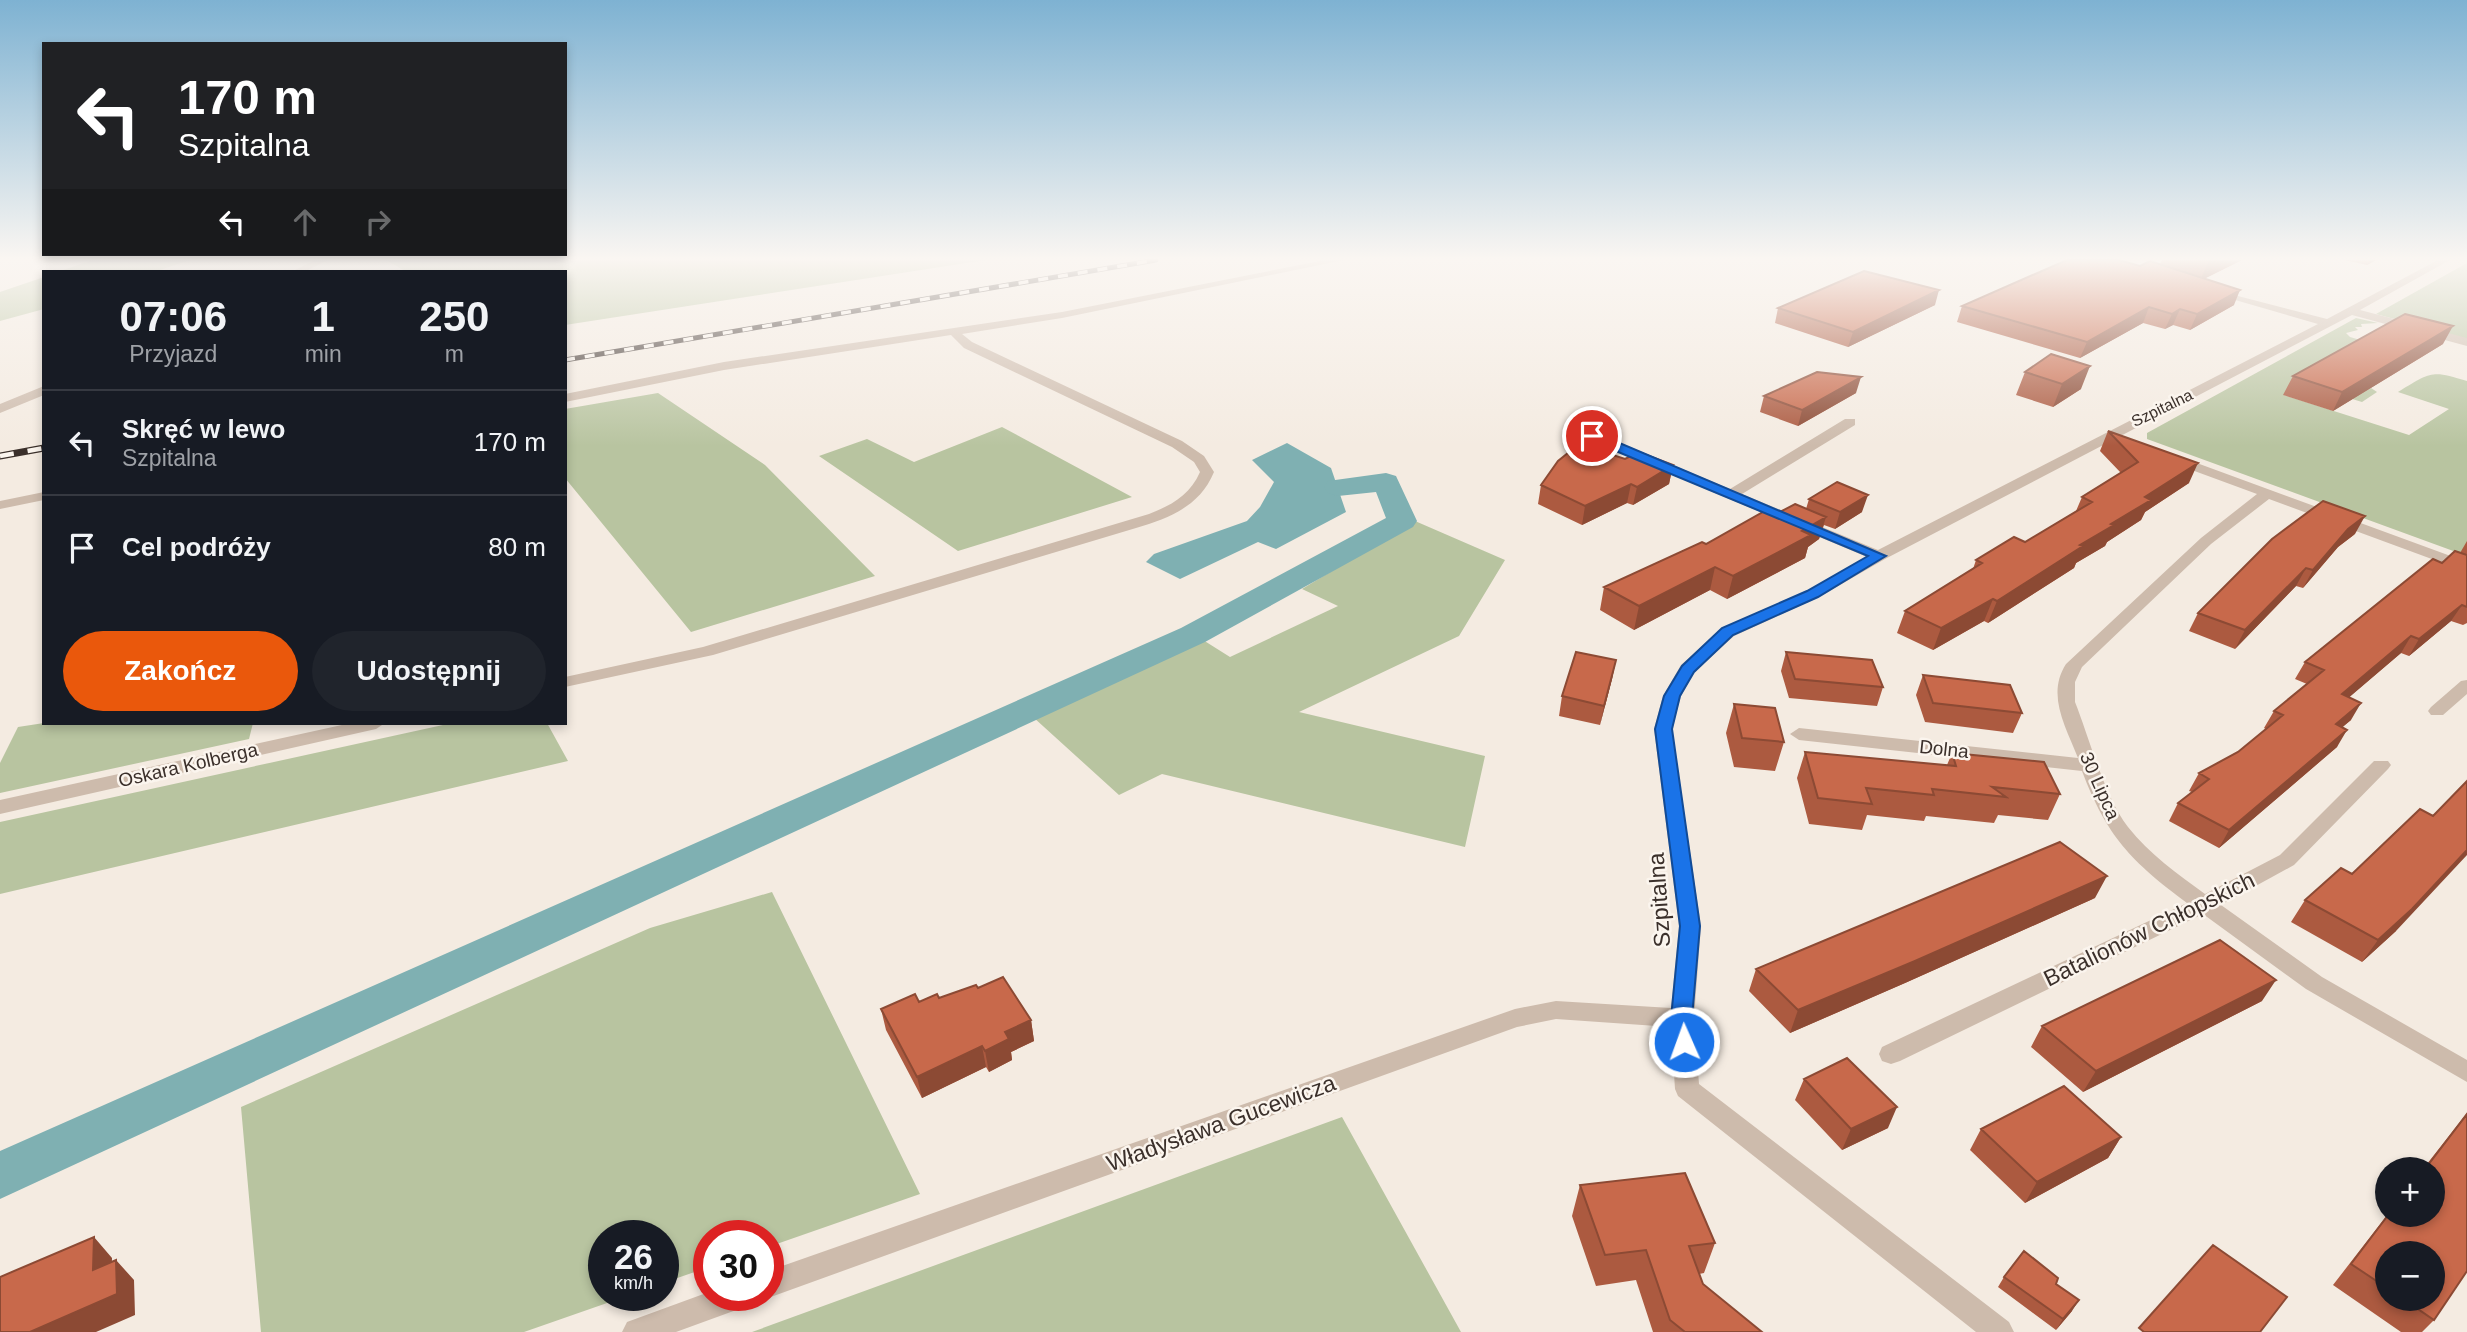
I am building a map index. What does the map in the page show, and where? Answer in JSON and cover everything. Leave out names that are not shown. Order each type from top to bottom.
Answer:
[{"type":"street","points":[[567,398],[724,366],[1023,322]]},
{"type":"street","points":[[2392,322],[2467,342]]},
{"type":"street","name":"Szpitalna","points":[[1998,1332],[1687,1089],[1682,1018],[1690,926],[1664,729],[1672,696],[1687,669],[1728,632],[1813,594],[1879,556],[2328,323]]},
{"type":"street","points":[[567,682],[707,651],[1155,518],[1193,497],[1204,484],[1207,472],[1199,459],[1177,444],[968,345],[955,333]]},
{"type":"street","points":[[0,409],[42,391]]},
{"type":"street","points":[[1733,494],[1850,422]]},
{"type":"street","points":[[1592,436],[1879,556]]},
{"type":"street","points":[[2109,436],[2133,444]]},
{"type":"street","points":[[2156,452],[2467,567]]},
{"type":"street","name":"30 Lipca","points":[[2267,493],[2206,541],[2067,676],[2063,688],[2066,702],[2106,807],[2120,831],[2160,873],[2314,983],[2467,1072]]},
{"type":"street","points":[[0,505],[42,496]]},
{"type":"street","points":[[2437,711],[2467,685]]},
{"type":"street","name":"Oskara Kolberga","points":[[0,807],[367,725]]},
{"type":"street","name":"Dolna","points":[[1799,734],[2089,765]]},
{"type":"street","name":"Batalionów Chłopskich","points":[[1891,1055],[2202,905],[2287,860],[2381,765]]},
{"type":"street","name":"Władysława Gucewicza","points":[[784,1279],[1515,1018],[1556,1010],[1682,1018]]},
{"type":"street","points":[[637,1332],[695,1311]]},
{"type":"green space","points":[[2348,322],[2378,323],[2361,324],[2362,327],[2355,327],[2358,330],[2346,333],[2350,337],[2374,344],[2359,394],[2371,388],[2377,392],[2362,402],[2303,384],[2284,395],[2409,435],[2449,409],[2398,392],[2433,374],[2467,381],[2467,556],[2147,439],[2147,433]]},
{"type":"green space","points":[[2406,322],[2467,322],[2467,339]]},
{"type":"green space","points":[[658,393],[765,465],[875,576],[691,632],[567,480],[567,409]]},
{"type":"green space","points":[[1002,427],[1132,497],[958,551],[819,456],[867,439],[914,462]]},
{"type":"green space","points":[[1415,521],[1505,560],[1459,636],[1299,712],[1485,756],[1465,847],[1162,774],[1119,795],[1033,717],[1203,640],[1230,657],[1338,606],[1302,589]]},
{"type":"green space","points":[[42,723],[252,725],[249,739],[0,793],[0,763],[18,727]]},
{"type":"green space","points":[[443,725],[548,725],[568,761],[0,894],[0,822]]},
{"type":"green space","points":[[772,892],[920,1194],[784,1241],[784,1220],[693,1220],[693,1273],[679,1277],[679,1220],[588,1220],[588,1310],[524,1332],[261,1332],[241,1107],[650,928]]},
{"type":"green space","points":[[1342,1117],[1461,1332],[752,1332]]},
{"type":"water","points":[[1287,443],[1331,468],[1346,512],[1276,549],[1258,542],[1180,579],[1146,562],[1154,554],[1247,521],[1260,507],[1274,482],[1252,460]]},
{"type":"building","points":[[1822,322],[1873,322],[1853,332]]},
{"type":"building","points":[[2018,322],[2122,322],[2087,342]]},
{"type":"building","points":[[2390,322],[2438,322],[2453,326],[2342,392],[2293,376]]},
{"type":"building","points":[[2051,354],[2090,366],[2062,384],[2025,372]]},
{"type":"building","points":[[1817,372],[1861,377],[1802,410],[1764,396]]},
{"type":"building","points":[[2108,431],[2198,463],[2145,497],[2151,500],[1997,601],[1993,599],[1941,628],[1905,611],[1982,563],[1976,560],[2014,537],[2025,542],[2092,502],[2082,497],[2138,462]]},
{"type":"building","points":[[1579,444],[1625,459],[1639,452],[1673,465],[1637,487],[1631,484],[1585,506],[1541,485],[1558,461]]},
{"type":"building","points":[[1837,482],[1868,495],[1840,512],[1809,499]]},
{"type":"building","points":[[2323,501],[2365,516],[2348,529],[2313,570],[2306,568],[2245,630],[2198,613],[2272,539]]},
{"type":"building","points":[[1795,504],[1826,517],[1802,531],[1811,535],[1733,576],[1715,567],[1639,606],[1604,587],[1702,542],[1706,544],[1770,508],[1780,512]]},
{"type":"building","points":[[2455,551],[2467,555],[2467,607],[2462,605],[2419,639],[2411,636],[2342,694],[2361,703],[2336,724],[2347,730],[2229,830],[2178,803],[2209,779],[2199,773],[2238,752],[2283,715],[2274,711],[2324,670],[2305,662],[2433,559],[2442,563]]},
{"type":"building","points":[[1576,652],[1616,660],[1604,706],[1562,696]]},
{"type":"building","points":[[1786,652],[1872,660],[1883,687],[1795,679]]},
{"type":"building","points":[[1923,675],[2010,685],[2022,713],[1933,703]]},
{"type":"building","points":[[1734,704],[1775,708],[1784,742],[1742,738]]},
{"type":"building","points":[[1805,752],[1956,766],[1952,753],[2044,762],[2060,794],[1992,787],[2006,797],[1932,789],[1934,795],[1866,788],[1872,804],[1818,798]]},
{"type":"building","points":[[2467,781],[2467,850],[2412,909],[2378,940],[2305,900],[2341,868],[2352,874],[2420,809],[2433,816]]},
{"type":"building","points":[[2060,842],[2107,876],[1798,1010],[1756,969]]},
{"type":"building","points":[[2220,940],[2276,980],[2096,1071],[2042,1026]]},
{"type":"building","points":[[1003,977],[1031,1020],[1005,1032],[1009,1039],[985,1051],[982,1046],[917,1077],[881,1009],[915,994],[919,1002],[937,994],[939,998],[976,985],[978,988]]},
{"type":"building","points":[[1847,1058],[1897,1107],[1851,1129],[1804,1079]]},
{"type":"building","points":[[2064,1086],[2121,1137],[2037,1182],[1981,1129]]},
{"type":"building","points":[[2467,1114],[2467,1271],[2445,1304],[2445,1241],[2375,1241],[2375,1280],[2351,1264],[2379,1227],[2445,1227],[2445,1157],[2434,1157]]},
{"type":"building","points":[[1685,1173],[1715,1243],[1689,1246],[1703,1284],[1762,1332],[1685,1332],[1670,1320],[1646,1250],[1605,1255],[1580,1185]]},
{"type":"building","points":[[94,1237],[93,1270],[116,1260],[117,1294],[30,1332],[0,1332],[0,1277]]},
{"type":"building","points":[[2213,1245],[2287,1297],[2260,1332],[2144,1332],[2139,1328]]},
{"type":"building","points":[[2024,1251],[2058,1278],[2056,1284],[2079,1300],[2063,1319],[2004,1277]]},
{"type":"building","points":[[2421,1311],[2440,1311],[2434,1320]]},
{"type":"waterway","points":[[0,1176],[238,1065],[1193,635],[1402,521],[1386,482],[1338,487]]},
{"type":"railway","points":[[567,360],[789,322]]},
{"type":"railway","points":[[0,456],[42,448]]},
{"type":"route","points":[[1592,436],[1879,556],[1813,594],[1728,632],[1687,669],[1672,696],[1664,729],[1690,926],[1682,1018],[1684,1042]]}]
